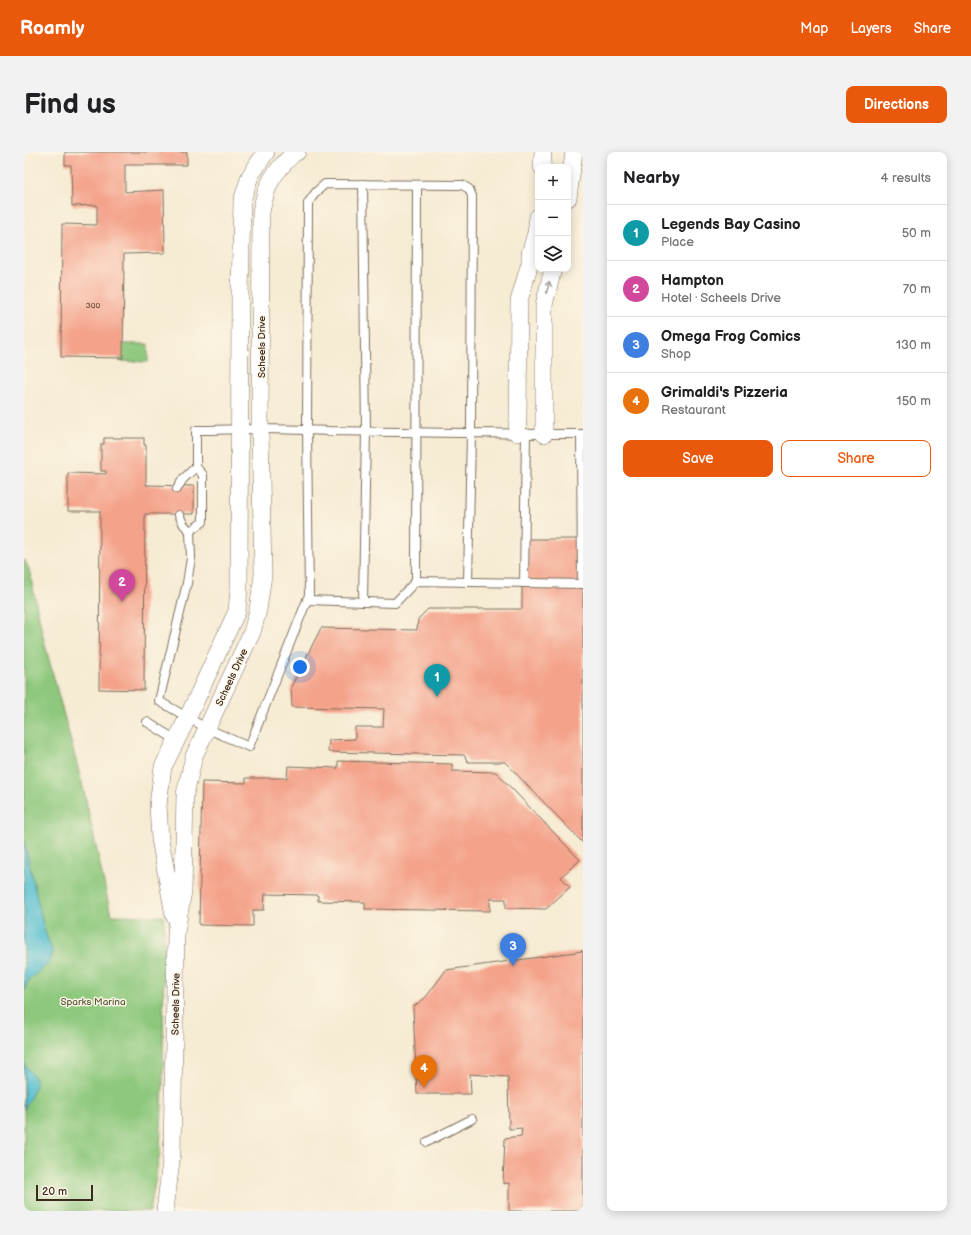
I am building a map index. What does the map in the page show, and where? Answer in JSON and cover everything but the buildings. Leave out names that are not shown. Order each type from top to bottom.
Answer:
[{"type":"street","points":[[176,932],[172,896],[160,839],[158,805],[163,767],[237,611],[239,589],[240,294],[242,201],[250,176],[266,152]]},
{"type":"street","name":"Scheels Drive","points":[[166,1211],[173,1130],[176,932],[183,891],[185,794],[194,756],[252,632],[258,610],[263,575],[260,429],[261,212],[265,192],[270,181],[277,170],[294,153],[297,152]]},
{"type":"street","points":[[571,175],[574,152]]},
{"type":"street","points":[[521,433],[518,418],[520,301],[535,236]]},
{"type":"street","points":[[544,434],[544,305],[552,272]]},
{"type":"street","points":[[240,294],[250,309],[250,409],[260,429]]},
{"type":"street","points":[[239,429],[251,449],[252,586],[260,598]]},
{"type":"lane","points":[[179,515],[184,525],[190,531],[191,558],[187,583],[159,701],[206,728],[249,747],[309,595],[307,430],[308,203],[316,192],[325,184],[462,185],[469,189],[472,196],[471,433],[468,582]]},
{"type":"lane","points":[[363,184],[366,432],[364,602]]},
{"type":"lane","points":[[307,600],[396,603],[416,581],[417,185]]},
{"type":"lane","points":[[190,531],[203,522],[203,475],[196,467],[196,430],[260,429],[366,432],[582,434],[583,584],[416,581]]},
{"type":"lane","points":[[521,433],[524,583]]},
{"type":"lane","points":[[177,489],[183,478],[196,467]]},
{"type":"lane","points":[[147,722],[176,740]]},
{"type":"lane","points":[[427,1142],[472,1119]]},
{"type":"green space","points":[[119,344],[148,344],[148,362],[120,361]]},
{"type":"green space","name":"Sparks Marina","points":[[24,559],[29,569],[44,641],[82,783],[111,915],[164,916],[163,1082],[160,1152],[150,1211],[24,1211]]},
{"type":"water","points":[[24,840],[44,929],[53,953],[49,962],[28,981],[24,992]]},
{"type":"water","points":[[24,1063],[34,1077],[36,1085],[24,1110]]},
{"type":"place","name":"Hampton","points":[[122,602]]},
{"type":"place","name":"Legends Bay Casino","points":[[437,697]]},
{"type":"place","name":"Omega Frog Comics","points":[[513,966]]},
{"type":"place","name":"Grimaldi's Pizzeria","points":[[424,1088]]}]
